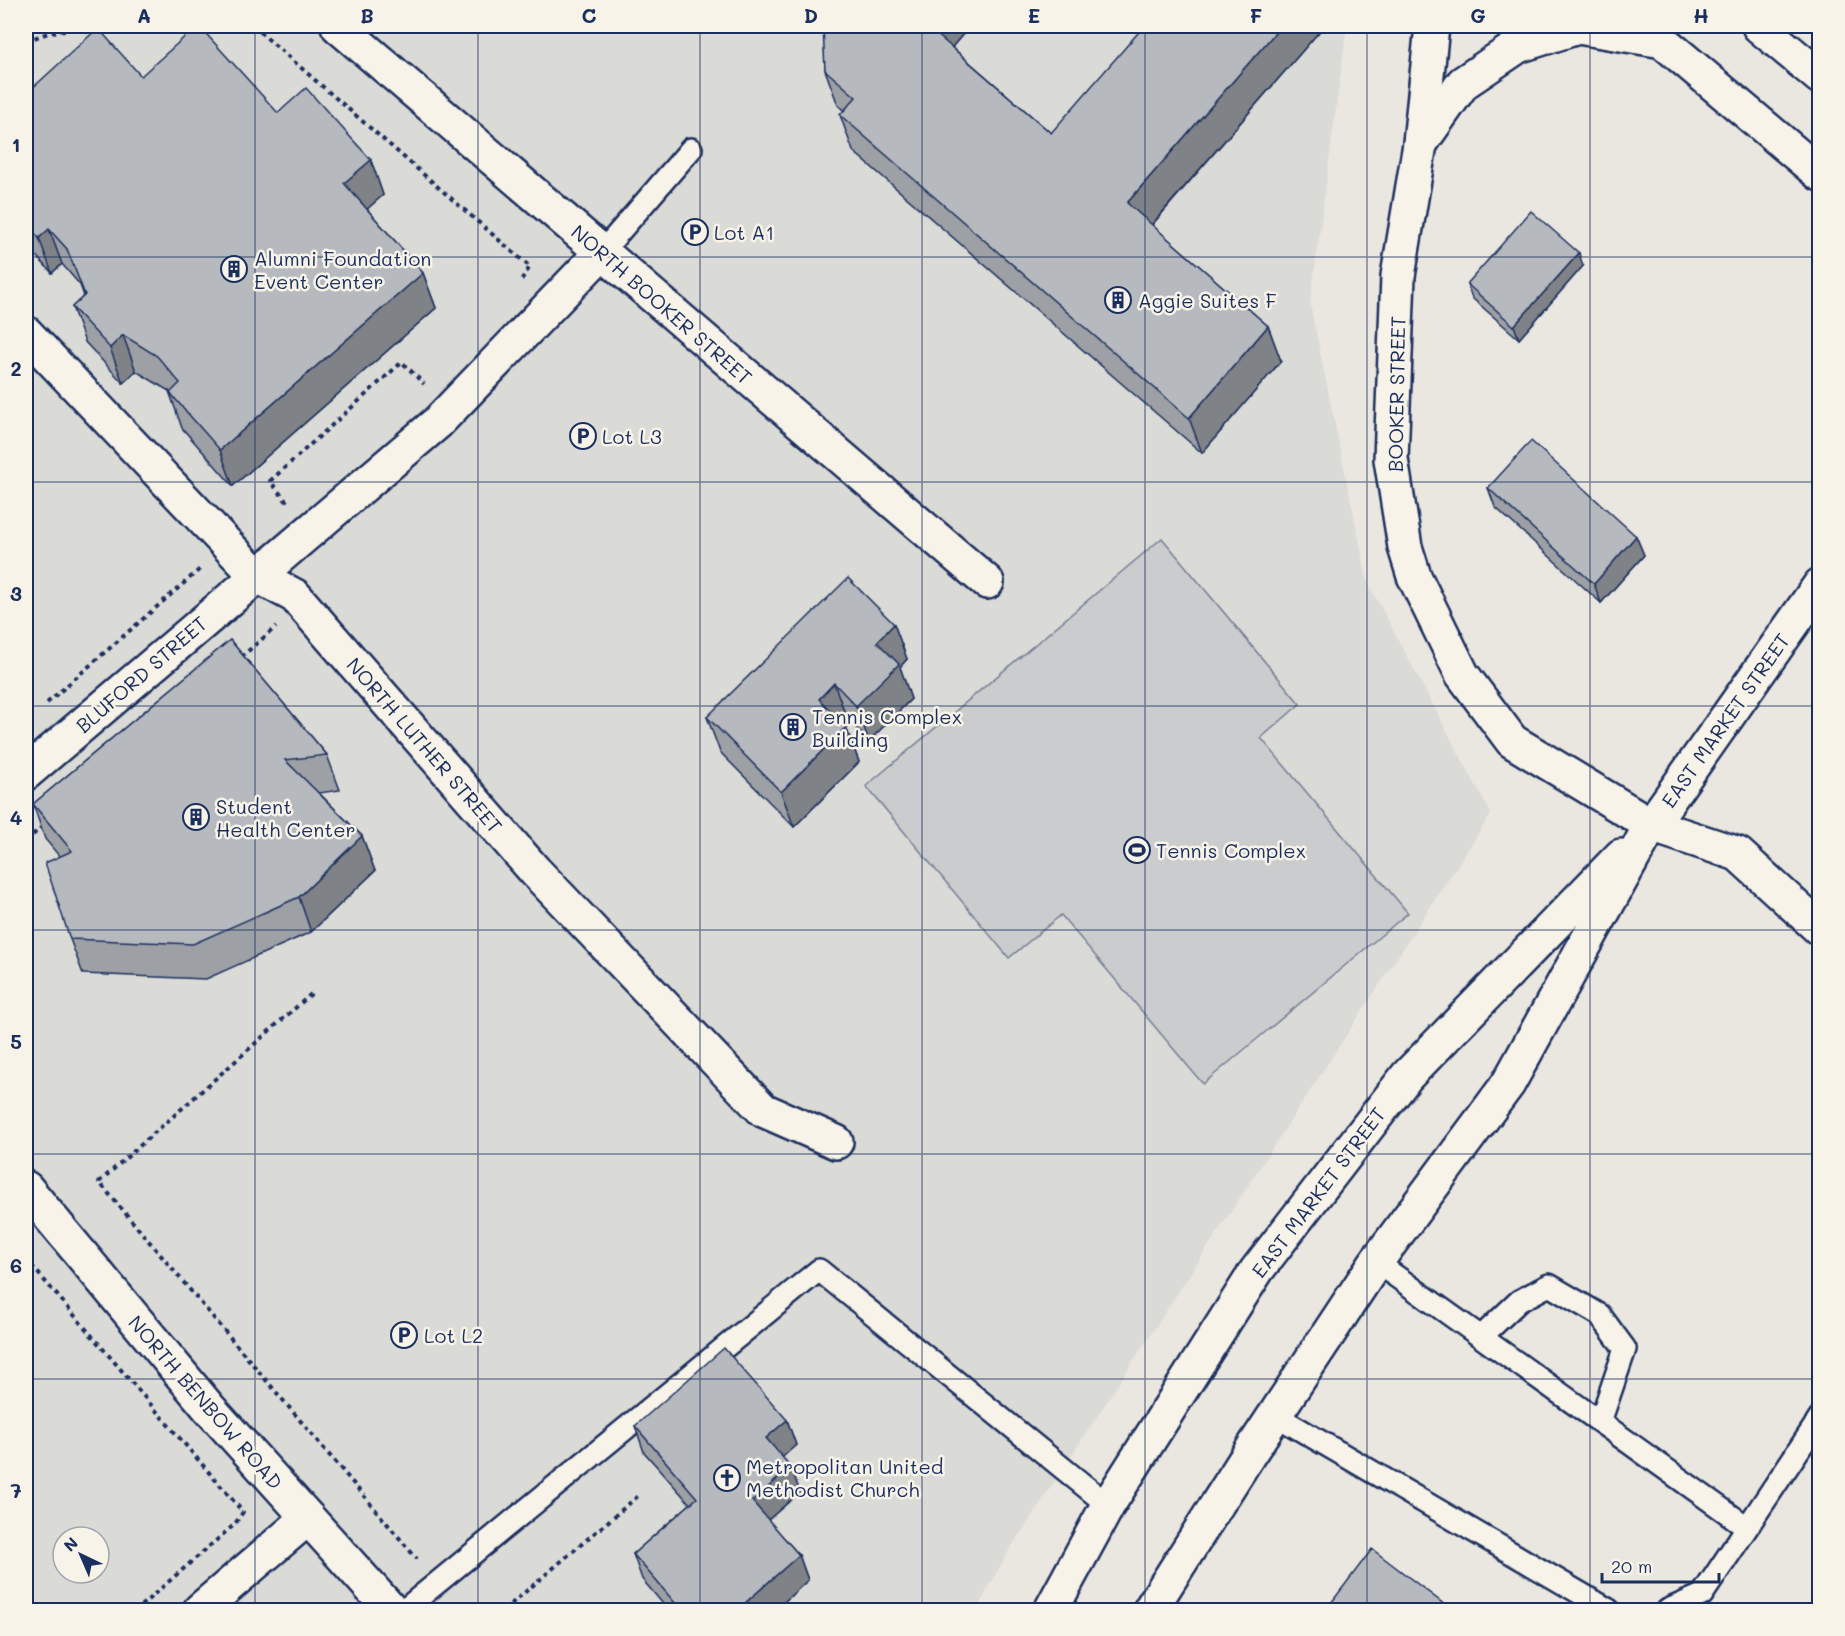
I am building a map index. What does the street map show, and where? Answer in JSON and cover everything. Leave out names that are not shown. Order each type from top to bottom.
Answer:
[{"type":"main road","name":"NORTH BOOKER STREET","points":[[338,26],[987,582]]},
{"type":"main road","name":"BOOKER STREET","points":[[1432,26],[1420,144],[1398,276],[1391,459],[1405,547],[1414,576],[1462,674],[1512,741],[1651,825],[1738,854],[1820,929]]},
{"type":"main road","points":[[1759,26],[1820,76]]},
{"type":"main road","points":[[1420,144],[1463,83],[1518,46],[1578,27],[1654,33],[1820,174]]},
{"type":"main road","name":"BLUFORD STREET","points":[[26,773],[437,423],[602,252]]},
{"type":"main road","name":"NORTH LUTHER STREET","points":[[26,333],[256,575],[295,596],[535,871],[763,1110],[836,1142]]},
{"type":"main road","name":"EAST MARKET STREET","points":[[1150,1611],[1376,1262],[1508,1083],[1651,825],[1820,585]]},
{"type":"main road","name":"EAST MARKET STREET","points":[[1051,1611],[1108,1505],[1257,1270],[1407,1076],[1651,825]]},
{"type":"main road","name":"NORTH BENBOW ROAD","points":[[26,1188],[209,1408],[392,1611]]},
{"type":"main road","points":[[200,1611],[308,1518]]},
{"type":"lane","points":[[602,252],[691,149]]},
{"type":"lane","points":[[1376,1262],[1747,1527]]},
{"type":"lane","points":[[404,1611],[819,1270],[1108,1505]]},
{"type":"lane","points":[[1481,1337],[1519,1301],[1549,1285],[1600,1315],[1625,1349],[1600,1422]]},
{"type":"lane","points":[[1275,1415],[1609,1611]]},
{"type":"lane","points":[[1668,1611],[1702,1595],[1820,1418]]},
{"type":"path","points":[[26,41],[45,34],[82,26]]},
{"type":"path","points":[[253,26],[530,267],[517,285]]},
{"type":"path","points":[[291,511],[289,504],[270,481],[402,362],[423,385],[430,378]]},
{"type":"path","points":[[43,706],[227,545]]},
{"type":"path","points":[[235,662],[302,604]]},
{"type":"path","points":[[26,841],[49,821]]},
{"type":"path","points":[[311,994],[99,1182],[438,1583]]},
{"type":"path","points":[[26,1259],[243,1512],[235,1524],[136,1611]]},
{"type":"path","points":[[504,1611],[638,1496]]},
{"type":"shaded area","points":[[26,26],[1347,26],[1310,304],[1368,583],[1491,814],[1005,1557],[977,1610],[26,1610]]},
{"type":"shaded area","name":"Tennis Complex","points":[[1162,538],[1300,704],[1261,738],[1408,913],[1203,1084],[1061,915],[1009,958],[866,786]]},
{"type":"building","name":"Alumni Foundation Event Center","points":[[197,26],[278,113],[306,88],[371,160],[344,183],[423,273],[220,450],[170,393],[180,383],[157,356],[123,335],[110,348],[72,307],[85,295],[67,249],[49,229],[39,238],[26,223],[26,94],[98,28],[141,76]]},
{"type":"building","name":"Aggie Suites F","points":[[824,26],[927,26],[1051,133],[1144,26],[1281,26],[1127,203],[1268,326],[1189,418],[840,115],[856,97],[825,70]]},
{"type":"building","points":[[1531,211],[1579,253],[1514,326],[1467,284]]},
{"type":"building","points":[[1531,441],[1636,536],[1594,584],[1488,488]]},
{"type":"building","name":"Tennis Complex Building","points":[[848,578],[894,624],[877,642],[899,664],[856,706],[834,683],[819,699],[846,727],[781,792],[707,717]]},
{"type":"building","name":"Student Health Center","points":[[230,640],[327,755],[285,760],[362,836],[299,897],[193,944],[70,939],[45,863],[72,851],[33,804]]},
{"type":"building","name":"Metropolitan United Methodist Church","points":[[724,1348],[787,1420],[766,1438],[791,1467],[752,1501],[799,1555],[736,1611],[682,1611],[633,1554],[697,1498],[635,1426]]},
{"type":"building","points":[[1372,1549],[1445,1605],[1441,1611],[1325,1611]]},
{"type":"place","name":"Lot A1","points":[[695,232]]},
{"type":"place","name":"Alumni Foundation Event Center","points":[[234,269]]},
{"type":"place","name":"Aggie Suites F","points":[[1118,300]]},
{"type":"place","name":"Lot L3","points":[[583,436]]},
{"type":"place","name":"Tennis Complex Building","points":[[793,727]]},
{"type":"place","name":"Student Health Center","points":[[196,817]]},
{"type":"place","name":"Tennis Complex","points":[[1137,850]]},
{"type":"place","name":"Lot L2","points":[[404,1335]]},
{"type":"place","name":"Metropolitan United Methodist Church","points":[[727,1478]]}]
